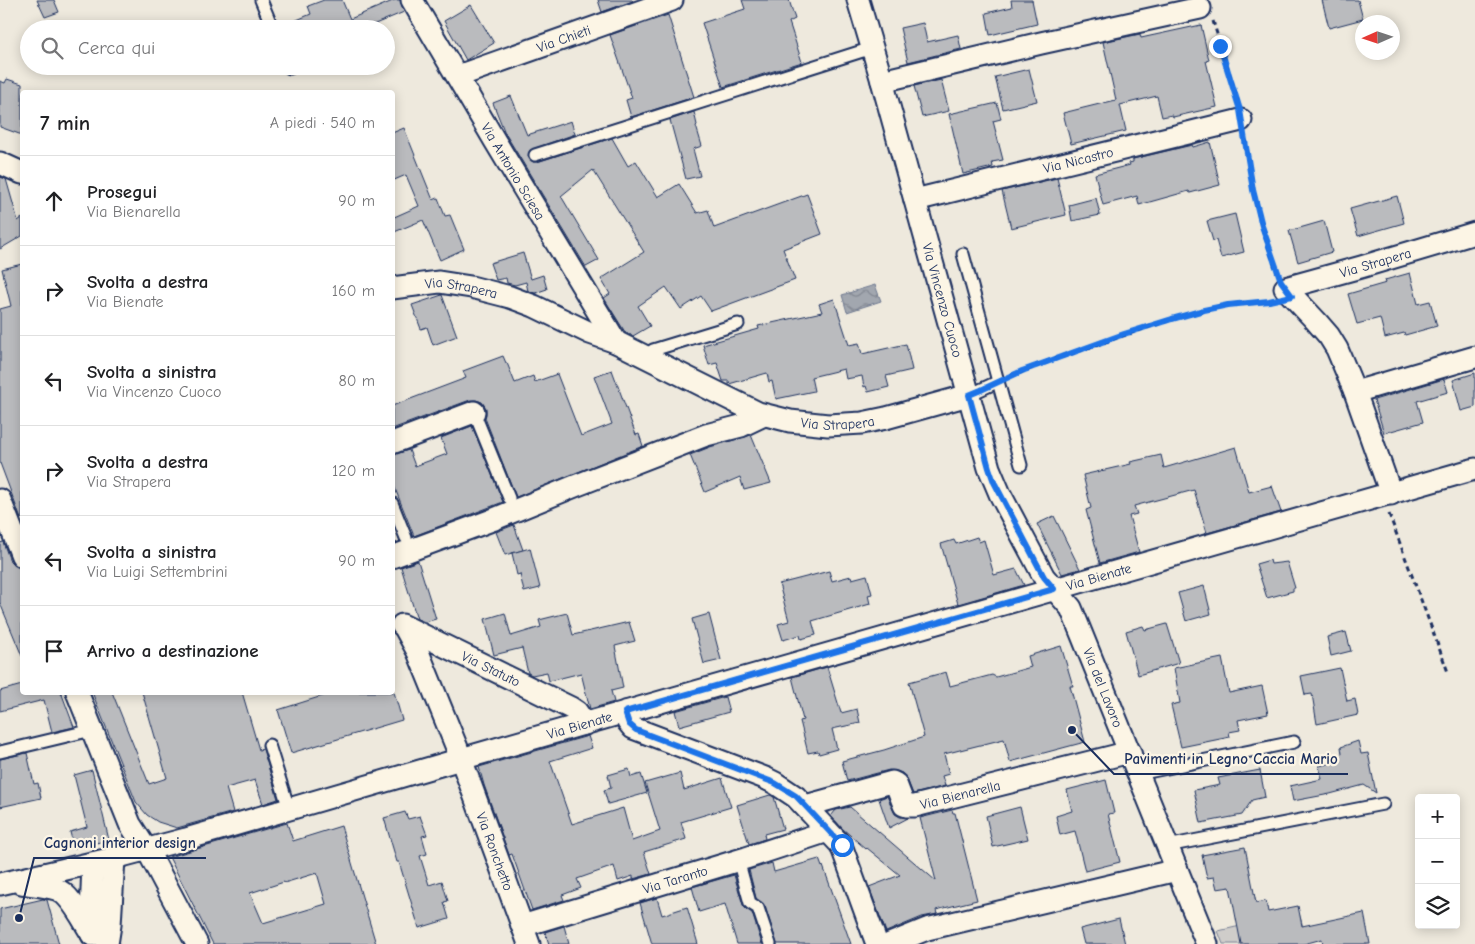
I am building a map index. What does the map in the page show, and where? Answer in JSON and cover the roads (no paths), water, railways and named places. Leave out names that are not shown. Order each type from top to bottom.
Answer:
[{"type":"street","name":"Via Antonio Sciesa","points":[[412,0],[513,163],[616,342]]},
{"type":"street","name":"Via Chieti","points":[[458,76],[672,0]]},
{"type":"street","name":"Via Vincenzo Cuoco","points":[[858,0],[989,468],[994,482],[1044,577],[1054,589]]},
{"type":"street","points":[[882,81],[1041,43],[1206,13]]},
{"type":"street","name":"Via Nicastro","points":[[915,200],[1241,120]]},
{"type":"street","points":[[0,163],[20,172]]},
{"type":"street","name":"Via Strapera","points":[[1355,392],[1329,336],[1289,292],[1360,267],[1475,233]]},
{"type":"street","name":"Via Strapera","points":[[395,288],[439,282],[485,290],[510,297],[534,306],[590,333],[616,342],[718,394],[764,415],[801,423],[852,424],[886,418],[969,395]]},
{"type":"street","points":[[1387,495],[1355,392],[1475,357]]},
{"type":"street","points":[[395,442],[474,412]]},
{"type":"street","points":[[395,556],[492,520],[706,435],[748,423],[764,415]]},
{"type":"street","name":"Via Bienate","points":[[5,882],[93,863],[186,839],[1475,469]]},
{"type":"street","points":[[0,500],[5,526],[20,552]]},
{"type":"street","name":"Via del Lavoro","points":[[1054,589],[1071,608],[1207,944]]},
{"type":"street","name":"Via Statuto","points":[[409,633],[571,708],[577,712],[584,724]]},
{"type":"street","name":"Via Ronchetto","points":[[409,633],[461,759],[526,935]]},
{"type":"street","points":[[78,695],[130,824],[197,944]]},
{"type":"street","points":[[625,712],[629,724],[636,730],[765,778],[786,789],[805,806],[842,845],[877,944]]},
{"type":"street","name":"Via Bienarella","points":[[805,806],[892,782],[896,784],[904,805],[910,807],[1130,752]]},
{"type":"street","name":"Via Taranto","points":[[526,935],[738,860],[828,831]]},
{"type":"street","points":[[97,941],[110,924],[114,858]]},
{"type":"street","points":[[93,863],[91,916],[97,941]]},
{"type":"street","points":[[890,944],[928,929],[1177,870]]},
{"type":"street","points":[[5,882],[49,888],[64,894],[97,941]]},
{"type":"lane","points":[[261,0],[270,20]]},
{"type":"lane","points":[[535,154],[872,48]]},
{"type":"lane","points":[[963,254],[1021,466]]},
{"type":"lane","points":[[644,356],[653,350],[738,324]]},
{"type":"lane","name":"Via Strapera","points":[[969,395],[997,382]]},
{"type":"lane","points":[[474,412],[510,498]]},
{"type":"lane","points":[[395,510],[406,538]]},
{"type":"lane","points":[[0,752],[92,730]]},
{"type":"lane","points":[[1138,774],[1294,742]]},
{"type":"lane","points":[[269,745],[289,809]]},
{"type":"lane","points":[[1167,846],[1383,804]]},
{"type":"lane","points":[[738,860],[750,903],[758,908],[770,944]]},
{"type":"water","points":[[875,285],[881,301],[847,312],[842,295]]},
{"type":"place","name":"Pavimenti in Legno Caccia Mario","points":[[1072,730]]},
{"type":"place","name":"Cagnoni interior design","points":[[19,918]]}]
